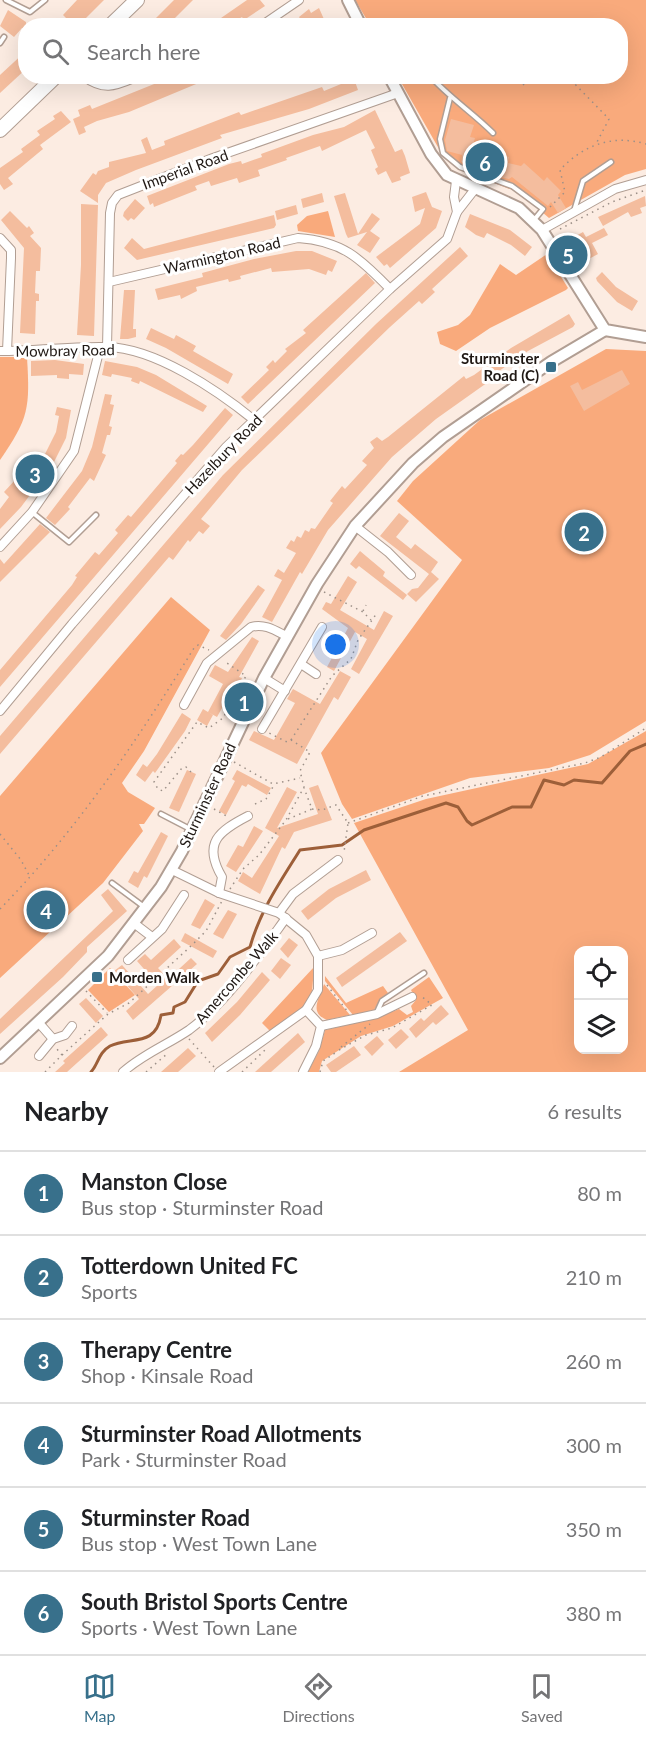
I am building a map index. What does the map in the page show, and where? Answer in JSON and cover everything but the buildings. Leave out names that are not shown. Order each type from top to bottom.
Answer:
[{"type":"highway","points":[[118,18],[137,0]]},
{"type":"highway","points":[[0,130],[48,84]]},
{"type":"street","points":[[273,18],[299,0]]},
{"type":"street","points":[[348,0],[357,18]]},
{"type":"street","points":[[94,84],[109,87],[117,84]]},
{"type":"street","points":[[394,84],[437,163],[456,181],[507,201],[547,227],[605,330],[646,337]]},
{"type":"street","name":"Imperial Road","points":[[0,547],[32,512],[74,452],[104,347],[109,282],[110,213],[112,203],[118,195],[213,158],[398,93]]},
{"type":"street","points":[[547,227],[615,189],[646,180]]},
{"type":"street","name":"Hazelbury Road","points":[[456,181],[454,197],[457,212]]},
{"type":"street","name":"Hazelbury Road","points":[[0,711],[189,489],[254,420],[390,289],[447,239],[457,212],[475,189]]},
{"type":"street","points":[[0,238],[11,250],[3,351]]},
{"type":"street","name":"Warmington Road","points":[[109,282],[298,238],[323,240],[344,248],[390,289]]},
{"type":"street","name":"Sturminster Road","points":[[0,1058],[80,984],[146,909],[172,870],[264,678],[315,588],[355,526],[413,463],[443,437],[551,362],[605,330]]},
{"type":"street","name":"Mowbray Road","points":[[3,351],[104,347],[147,354],[231,403],[254,420]]},
{"type":"street","points":[[355,526],[388,552],[411,575]]},
{"type":"street","points":[[184,705],[207,663],[215,654],[258,625],[288,637]]},
{"type":"street","points":[[262,729],[322,627]]},
{"type":"street","points":[[301,664],[316,674]]},
{"type":"street","points":[[264,678],[285,691]]},
{"type":"street","points":[[224,895],[222,876],[215,866],[214,847],[222,832],[248,816]]},
{"type":"street","points":[[279,913],[293,894],[338,860]]},
{"type":"street","points":[[172,870],[224,895],[270,908],[279,913],[306,935],[318,956],[318,990],[306,1010],[219,1072]]},
{"type":"street","points":[[128,960],[162,928],[184,895]]},
{"type":"street","name":"Amercombe Walk","points":[[123,1072],[144,1055],[182,1034],[212,1009],[286,918]]},
{"type":"street","points":[[135,924],[152,937]]},
{"type":"street","points":[[318,956],[342,950],[372,933]]},
{"type":"street","points":[[321,1026],[377,1014],[412,997]]},
{"type":"street","points":[[306,1010],[321,1026]]},
{"type":"street","points":[[39,1023],[52,1041]]},
{"type":"street","points":[[39,1056],[52,1041],[64,1035],[72,1026]]},
{"type":"street","points":[[303,1072],[316,1046],[321,1026]]},
{"type":"lane","points":[[6,0],[30,12],[45,0]]},
{"type":"lane","points":[[0,42],[4,37]]},
{"type":"lane","points":[[437,84],[450,98],[475,114],[493,133]]},
{"type":"lane","points":[[450,98],[440,139],[443,153],[460,167],[512,186],[543,209],[533,220]]},
{"type":"lane","points":[[573,212],[583,181],[611,162]]},
{"type":"lane","points":[[32,512],[69,542],[96,515]]},
{"type":"lane","points":[[161,814],[191,829]]},
{"type":"lane","points":[[112,883],[146,909]]},
{"type":"lane","points":[[377,1014],[382,1001],[424,973]]},
{"type":"path","points":[[575,84],[609,119],[596,145]]},
{"type":"path","points":[[543,209],[548,209],[565,192],[560,170],[583,150],[612,139],[632,140],[646,144]]},
{"type":"path","points":[[547,227],[561,230],[612,202],[646,190]]},
{"type":"path","points":[[315,588],[363,612],[371,620]]},
{"type":"path","points":[[363,612],[366,605]]},
{"type":"path","points":[[262,729],[287,742],[291,740],[328,681],[351,659],[377,613]]},
{"type":"path","points":[[0,909],[30,878],[132,746],[198,645],[246,674],[246,678],[222,718],[209,728],[197,723],[154,782],[158,789],[163,791],[182,768],[190,769],[191,772]]},
{"type":"path","points":[[348,823],[423,796],[585,763],[602,757],[646,728]]},
{"type":"path","points":[[291,740],[310,752],[300,771],[312,809]]},
{"type":"path","points":[[225,756],[275,784],[301,778]]},
{"type":"path","points":[[255,804],[266,799],[275,784]]},
{"type":"path","points":[[45,1072],[108,1014],[129,1003],[206,931],[224,895],[243,869],[259,855],[286,820],[304,787]]},
{"type":"path","points":[[286,820],[312,809],[322,810],[336,805],[348,823],[345,851],[338,860]]},
{"type":"path","points":[[213,808],[237,822]]},
{"type":"path","points":[[0,834],[21,860],[30,878]]},
{"type":"path","points":[[80,984],[108,1014]]},
{"type":"path","points":[[329,987],[346,1010]]},
{"type":"path","points":[[339,1050],[366,1035],[392,1028],[432,1005],[418,994],[412,997]]},
{"type":"path","points":[[320,1072],[323,1061],[379,1017],[377,1014]]},
{"type":"path","points":[[146,1072],[181,1041],[182,1034]]},
{"type":"path","points":[[182,1034],[219,1072]]},
{"type":"path","points":[[242,1072],[270,1045],[268,1039]]},
{"type":"path","points":[[52,1041],[62,1055]]},
{"type":"shaded area","points":[[355,0],[646,0],[646,169],[625,175],[549,218],[520,193],[458,169],[443,156],[402,84],[628,84],[628,18],[366,18]]},
{"type":"shaded area","points":[[328,211],[335,237],[298,231],[297,225],[307,216]]},
{"type":"shaded area","points":[[547,254],[568,288],[566,290],[490,328],[456,351],[440,344],[437,332],[458,325],[470,315],[500,264],[516,275]]},
{"type":"shaded area","points":[[606,349],[646,351],[646,721],[590,755],[549,768],[470,778],[352,819],[342,804],[321,753],[462,560],[397,501],[413,481],[480,420]]},
{"type":"shaded area","points":[[0,357],[27,357],[28,389],[26,412],[17,433],[0,460]]},
{"type":"shaded area","points":[[171,597],[210,630],[144,751],[122,783],[128,792],[155,808],[144,824],[139,824],[143,831],[103,883],[0,978],[0,796]]},
{"type":"shaded area","points":[[646,731],[646,1072],[399,1072],[468,1030],[354,823],[426,799],[588,764]]},
{"type":"shaded area","points":[[314,967],[312,993],[305,1008],[271,1032],[262,1023]]},
{"type":"shaded area","points":[[110,968],[135,995],[109,1012],[88,990]]},
{"type":"shaded area","points":[[325,976],[346,1003],[383,986],[388,993],[379,1001],[374,1010],[353,1015],[325,981]]},
{"type":"shaded area","points":[[429,977],[443,998],[393,1026],[361,1036],[322,1061],[319,1072],[308,1072],[319,1051],[325,1030],[376,1018],[399,1009],[407,1015],[413,1012],[411,1006],[416,1000],[411,990]]},
{"type":"shaded area","points":[[324,984],[350,1015],[327,1020],[321,1017],[317,1004]]},
{"type":"waterway","points":[[91,1072],[106,1049],[117,1043],[148,1037],[154,1032],[161,1015],[173,1013],[174,1007],[185,1002],[198,981],[218,974],[230,957],[250,947],[265,909],[300,850],[342,845],[364,830],[446,803],[458,807],[472,825],[512,807],[531,807],[544,780],[564,785],[574,780],[602,783],[630,751],[646,744]]},
{"type":"place","name":"South Bristol Sports Centre","points":[[485,162]]},
{"type":"place","name":"Sturminster Road","points":[[568,255]]},
{"type":"place","name":"Sturminster Road (C)","points":[[551,367]]},
{"type":"place","name":"Therapy Centre","points":[[35,474]]},
{"type":"place","name":"Totterdown United FC","points":[[584,532]]},
{"type":"place","name":"Manston Close","points":[[244,702]]},
{"type":"place","name":"Sturminster Road Allotments","points":[[46,910]]},
{"type":"place","name":"Morden Walk","points":[[97,977]]}]
